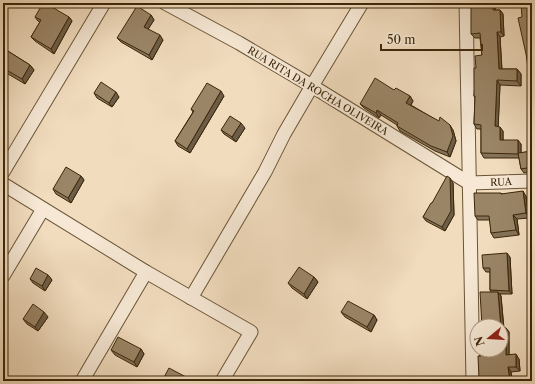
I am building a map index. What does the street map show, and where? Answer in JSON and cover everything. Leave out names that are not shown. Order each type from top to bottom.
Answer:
[{"type":"street","points":[[3,172],[104,3]]},
{"type":"street","name":"RUA RITA DA ROCHA OLIVEIRA","points":[[165,3],[239,43],[312,86],[469,183]]},
{"type":"street","points":[[191,298],[265,172],[284,134],[362,3]]},
{"type":"street","points":[[466,3],[473,381]]},
{"type":"street","name":"RUA","points":[[469,183],[532,181]]},
{"type":"street","points":[[3,184],[146,272],[251,332],[222,381]]},
{"type":"street","points":[[3,276],[42,209]]},
{"type":"street","points":[[82,381],[146,272]]},
{"type":"building","points":[[43,3],[69,17],[51,49],[31,37],[41,20],[35,17]]},
{"type":"building","points":[[471,3],[493,3],[493,10],[500,10],[501,32],[497,32],[499,69],[517,69],[517,81],[497,80],[495,126],[500,127],[500,140],[518,140],[518,154],[481,153],[481,125],[474,124],[474,68],[476,68],[475,56],[482,55],[480,33],[471,34]]},
{"type":"building","points":[[521,3],[532,3],[532,94],[526,54],[518,18],[522,17]]},
{"type":"building","points":[[137,6],[151,15],[144,27],[160,35],[149,55],[117,38]]},
{"type":"building","points":[[3,48],[30,65],[22,79],[3,68]]},
{"type":"building","points":[[375,78],[394,90],[396,88],[410,96],[406,103],[439,121],[440,117],[450,125],[453,136],[447,152],[431,146],[397,126],[398,123],[377,110],[376,113],[360,104]]},
{"type":"building","points":[[101,82],[116,92],[109,103],[94,93]]},
{"type":"building","points":[[207,83],[221,91],[187,149],[175,141],[194,111],[191,109]]},
{"type":"building","points":[[230,116],[241,123],[232,137],[221,130]]},
{"type":"building","points":[[532,151],[532,167],[521,169],[518,153]]},
{"type":"building","points":[[66,167],[81,176],[68,198],[53,189]]},
{"type":"building","points":[[447,176],[450,178],[451,211],[442,227],[423,217]]},
{"type":"building","points":[[523,191],[526,213],[513,215],[516,230],[491,233],[489,216],[475,216],[474,193],[501,194]]},
{"type":"building","points":[[507,253],[509,291],[490,290],[490,268],[483,268],[482,255]]},
{"type":"building","points":[[299,267],[314,277],[304,294],[288,283]]},
{"type":"building","points":[[36,268],[48,275],[42,286],[30,279]]},
{"type":"building","points":[[480,292],[498,292],[500,318],[482,318]]},
{"type":"building","points":[[348,301],[374,315],[367,327],[341,312]]},
{"type":"building","points":[[33,304],[44,312],[35,327],[23,319]]},
{"type":"building","points":[[118,337],[141,349],[134,362],[111,350]]},
{"type":"building","points":[[516,354],[516,367],[508,367],[510,381],[490,381],[490,377],[479,378],[478,358],[509,358],[509,355]]},
{"type":"building","points":[[169,368],[186,377],[184,381],[162,381]]}]
